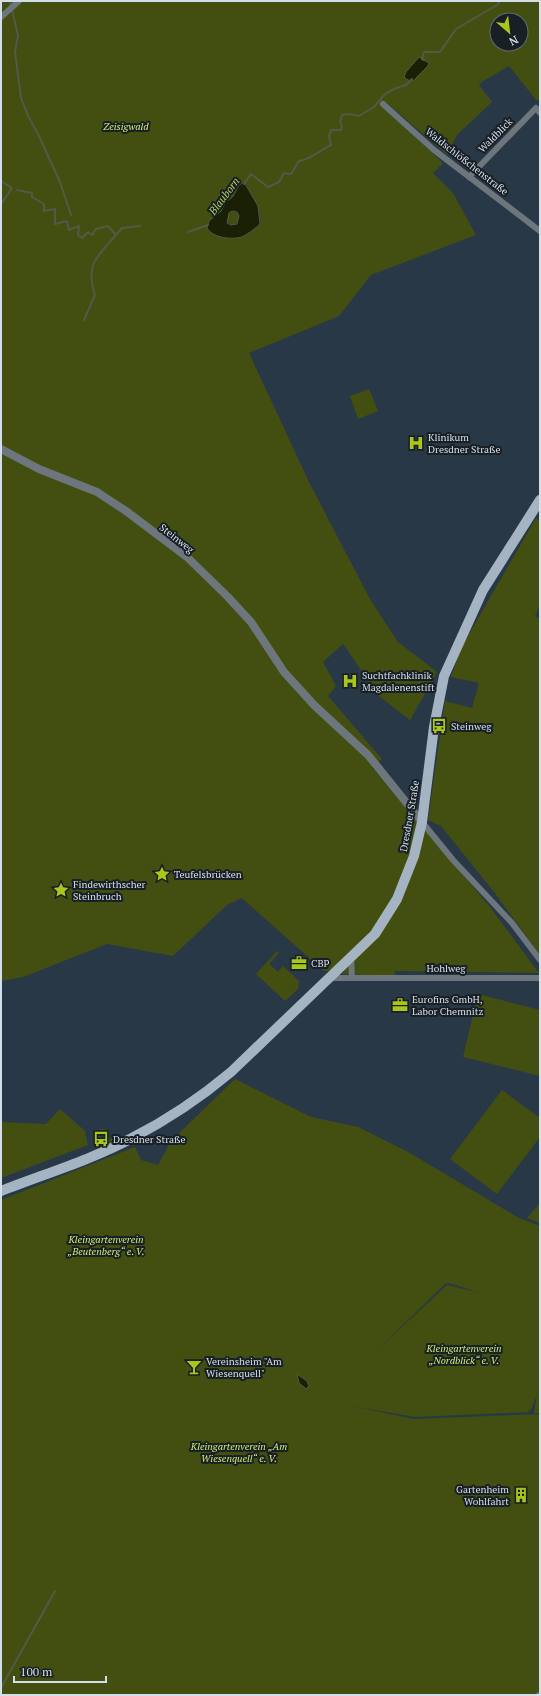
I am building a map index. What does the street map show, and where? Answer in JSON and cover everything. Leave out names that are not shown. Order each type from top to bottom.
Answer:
[{"type":"main road","name":"Dresdner Straße","points":[[1,1191],[96,1155],[131,1139],[173,1115],[209,1090],[231,1072],[375,934],[397,899],[414,856],[422,822],[434,727],[444,676],[483,590],[540,500]]},
{"type":"street","points":[[1,18],[19,1]]},
{"type":"street","name":"Waldschlößchenstraße","points":[[384,104],[434,150],[540,231]]},
{"type":"street","name":"Waldblick","points":[[469,177],[538,111]]},
{"type":"street","name":"Steinweg","points":[[1,449],[39,469],[97,492],[126,511],[187,557],[251,622],[284,672],[314,705],[368,755],[453,860],[507,918],[540,960]]},
{"type":"street","points":[[351,957],[352,978]]},
{"type":"street","name":"Hohlweg","points":[[332,975],[335,978],[540,978]]},
{"type":"green space","name":"Zeisigwald","points":[[1,1],[540,1],[540,99],[537,101],[509,66],[483,81],[479,85],[492,102],[457,135],[447,155],[387,103],[384,108],[443,163],[433,173],[453,193],[476,235],[371,275],[339,316],[249,353],[309,482],[371,601],[398,642],[437,672],[410,720],[380,697],[343,644],[323,662],[336,686],[328,696],[382,759],[372,767],[490,907],[539,973],[394,971],[396,976],[342,974],[345,971],[324,971],[242,898],[227,905],[173,956],[107,944],[23,977],[1,981]],"holes":[[[429,63],[413,81],[406,72],[411,66]],[[246,184],[258,206],[261,221],[245,233],[234,238],[229,237],[209,221],[221,211],[224,202],[232,198],[239,186]]]},
{"type":"green space","points":[[235,212],[238,213],[238,223],[231,224],[228,223],[227,216],[228,213]]},
{"type":"green space","points":[[369,389],[378,411],[358,419],[350,396]]},
{"type":"green space","points":[[536,518],[540,521],[540,605],[535,616],[540,619],[540,955],[494,892],[441,826],[428,820],[445,701],[472,708],[479,683],[451,677],[461,648]]},
{"type":"green space","points":[[277,951],[279,953],[269,964],[278,972],[283,966],[299,981],[298,989],[285,1001],[256,974]]},
{"type":"green space","points":[[478,994],[540,1010],[540,1076],[463,1057]]},
{"type":"green space","points":[[235,1079],[311,1117],[358,1127],[410,1153],[519,1218],[540,1226],[540,1413],[534,1413],[537,1394],[532,1408],[528,1412],[415,1417],[351,1406],[414,1419],[540,1414],[540,1692],[532,1695],[1,1695],[1,1200],[135,1147],[141,1160],[158,1165],[171,1141]],"holes":[[[449,1283],[480,1293],[447,1285],[374,1353],[445,1284]]]},
{"type":"green space","points":[[502,1090],[540,1118],[540,1137],[497,1194],[450,1159]]},
{"type":"green space","points":[[60,1109],[85,1131],[88,1145],[1,1178],[1,1122],[46,1124]]},
{"type":"green space","points":[[103,1129],[107,1130],[102,1133],[103,1135],[95,1140],[96,1133]]},
{"type":"green space","points":[[113,1137],[121,1138],[104,1146],[101,1145]]},
{"type":"green space","points":[[540,1203],[540,1223],[527,1218]]},
{"type":"shaded area","points":[[419,57],[429,63],[428,66],[413,81],[408,80],[404,77],[406,72]]},
{"type":"shaded area","points":[[244,182],[258,206],[260,224],[242,237],[228,238],[213,234],[207,228],[209,221],[221,211],[226,201],[232,197]],"holes":[[[232,211],[237,212],[239,216],[237,224],[231,225],[227,223],[229,213]]]},
{"type":"shaded area","points":[[297,1374],[307,1381],[309,1386],[306,1389],[299,1383]]},
{"type":"waterway","points":[[10,1],[18,36],[15,52],[21,98],[60,182],[71,215]]},
{"type":"waterway","name":"Blauborn","points":[[424,60],[422,59],[424,52],[440,52],[456,29],[497,5],[500,1]]},
{"type":"waterway","name":"Blauborn","points":[[244,184],[251,174],[268,187],[279,182],[284,173],[291,174],[299,161],[311,157],[331,145],[329,136],[331,130],[341,130],[342,126],[340,121],[342,115],[349,114],[359,116],[374,107],[385,94],[406,85],[412,79]]},
{"type":"waterway","name":"Blauborn","points":[[1,181],[12,188],[1,204]]},
{"type":"waterway","name":"Blauborn","points":[[17,190],[32,193],[32,197],[44,204],[44,211],[55,209],[55,224],[67,221],[69,230],[79,226],[78,235],[82,238],[88,232],[92,235],[96,229],[108,226],[116,235],[122,228],[140,226]]},
{"type":"waterway","name":"Blauborn","points":[[188,232],[208,225]]},
{"type":"waterway","points":[[84,320],[95,295],[91,276],[92,268],[98,255],[116,235]]},
{"type":"waterway","points":[[1,1688],[55,1591]]},
{"type":"place","name":"Klinikum Dresdner Straße","points":[[416,443]]},
{"type":"place","name":"Suchtfachklinik Magdalenenstift","points":[[350,681]]},
{"type":"place","name":"Steinweg","points":[[439,726]]},
{"type":"place","name":"Teufelsbrücken","points":[[162,874]]},
{"type":"place","name":"Findewirthscher Steinbruch","points":[[61,890]]},
{"type":"place","name":"CBP","points":[[299,963]]},
{"type":"place","name":"Eurofins GmbH, Labor Chemnitz","points":[[400,1005]]},
{"type":"place","name":"Dresdner Straße","points":[[101,1139]]},
{"type":"place","name":"Vereinsheim \"Am Wiesenquell\"","points":[[194,1367]]},
{"type":"place","name":"Gartenheim Wohlfahrt","points":[[521,1495]]},
{"type":"park label","name":"Kleingartenverein „Beutenberg“ e. V.","points":[[106,1244]]},
{"type":"park label","name":"Kleingartenverein „Nordblick“ e. V.","points":[[464,1354]]},
{"type":"park label","name":"Kleingartenverein „Am Wiesenquell“ e. V.","points":[[239,1452]]}]
